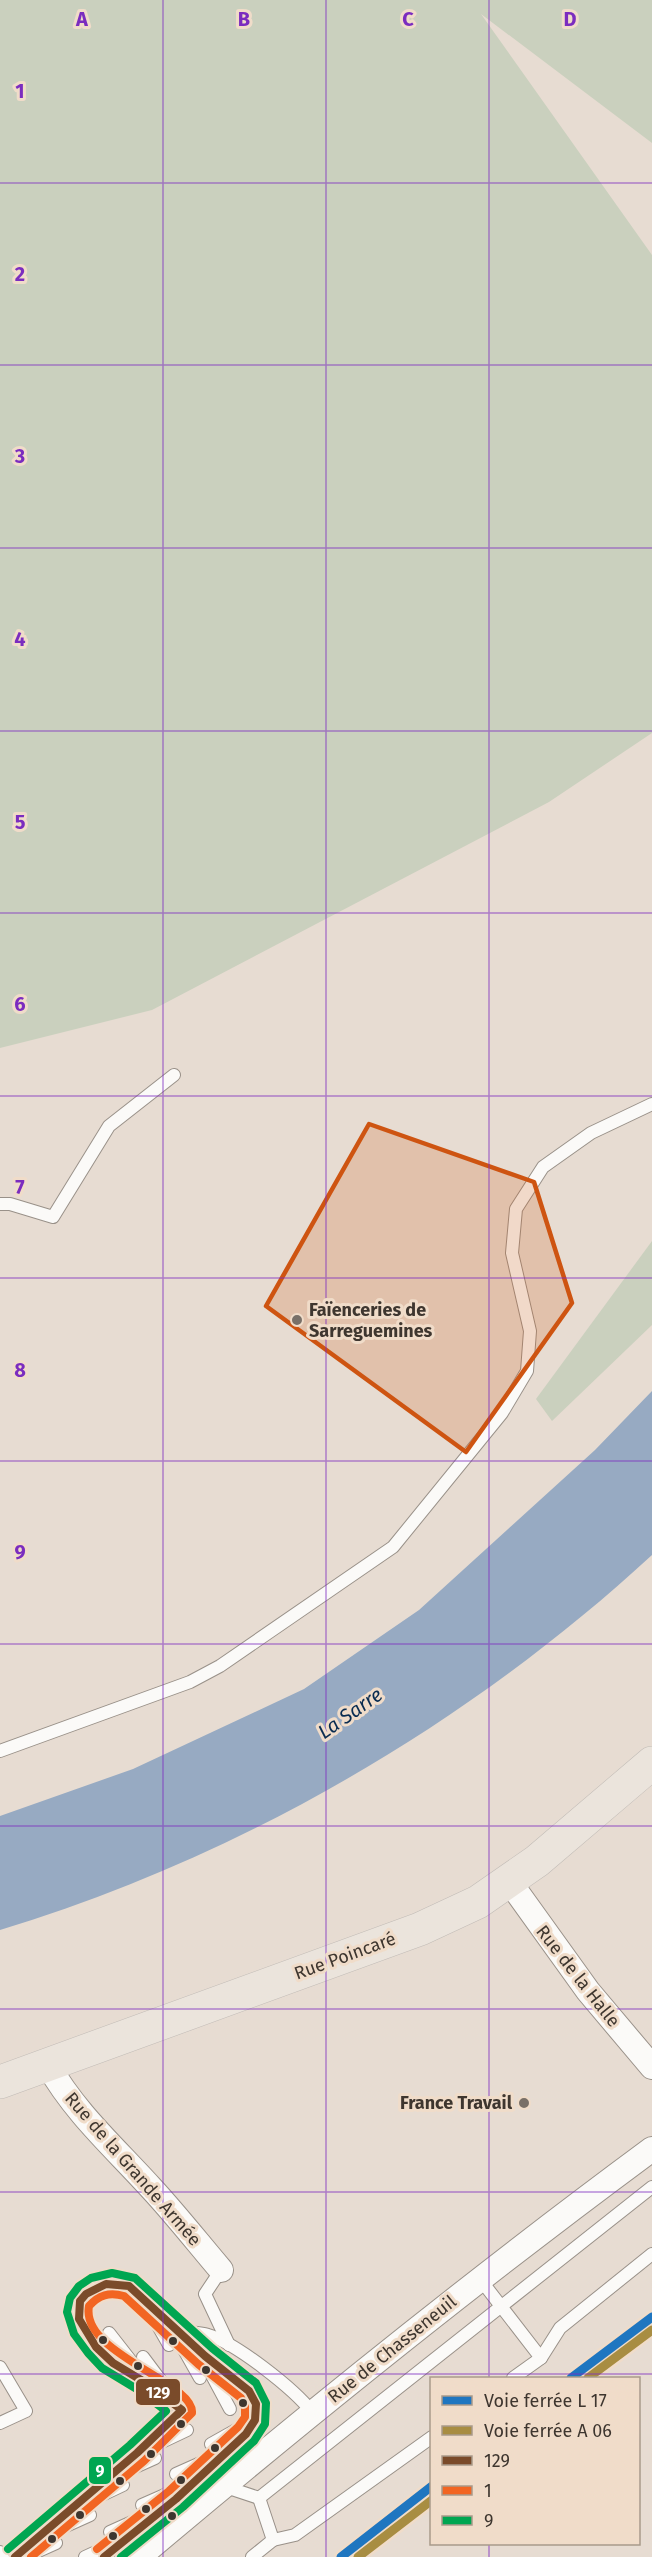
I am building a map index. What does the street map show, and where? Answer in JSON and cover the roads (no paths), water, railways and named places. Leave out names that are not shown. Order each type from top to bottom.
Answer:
[{"type":"main road","name":"Rue Poincaré","points":[[0,2082],[420,1929],[478,1902],[537,1861],[652,1763]]},
{"type":"street","name":"Rue de la Halle","points":[[509,1881],[588,1991],[652,2067]]},
{"type":"street","name":"Rue de la Grande Armée","points":[[48,2065],[86,2121],[152,2189],[221,2270]]},
{"type":"street","name":"Rue de Chasseneuil","points":[[134,2547],[223,2486],[312,2412],[480,2279],[652,2149]]},
{"type":"lane","points":[[0,1204],[10,1204],[53,1217],[109,1125],[174,1075]]},
{"type":"lane","points":[[0,1751],[190,1682],[220,1666],[393,1547],[502,1413],[527,1371],[531,1332],[512,1253],[516,1209],[543,1167],[591,1133],[652,1104]]},
{"type":"lane","points":[[259,2498],[652,2187]]},
{"type":"lane","points":[[516,2377],[541,2358],[560,2328],[652,2254]]},
{"type":"lane","points":[[221,2270],[205,2294],[229,2345]]},
{"type":"lane","points":[[480,2279],[541,2358]]},
{"type":"lane","points":[[104,2557],[134,2547],[165,2507],[246,2434],[255,2420],[256,2404],[249,2391],[197,2349],[129,2286],[114,2282],[97,2285],[82,2297],[78,2315],[86,2335],[110,2361],[152,2387],[182,2410]]},
{"type":"lane","points":[[143,2299],[169,2345]]},
{"type":"lane","points":[[169,2323],[200,2378]]},
{"type":"lane","points":[[109,2332],[152,2387]]},
{"type":"lane","points":[[180,2332],[207,2334],[229,2345],[301,2398],[312,2412]]},
{"type":"lane","points":[[197,2349],[230,2409]]},
{"type":"lane","points":[[143,2357],[182,2410]]},
{"type":"lane","points":[[0,2367],[26,2411],[0,2423]]},
{"type":"lane","points":[[15,2557],[136,2453],[182,2410]]},
{"type":"lane","points":[[211,2444],[255,2420]]},
{"type":"lane","points":[[136,2453],[187,2430]]},
{"type":"lane","points":[[252,2557],[273,2540],[295,2535],[430,2438]]},
{"type":"lane","points":[[176,2474],[229,2450]]},
{"type":"lane","points":[[105,2480],[155,2458]]},
{"type":"lane","points":[[142,2505],[196,2481]]},
{"type":"lane","points":[[73,2508],[123,2485]]},
{"type":"lane","points":[[223,2486],[259,2498]]},
{"type":"lane","points":[[259,2498],[273,2540]]},
{"type":"lane","points":[[110,2532],[165,2507]]},
{"type":"lane","points":[[38,2539],[90,2515]]},
{"type":"lane","points":[[25,2557],[56,2543]]},
{"type":"lane","points":[[85,2557],[134,2547]]},
{"type":"lane","points":[[0,2552],[3,2557]]},
{"type":"water","name":"La Sarre","points":[[652,1391],[652,1555],[581,1617],[507,1675],[428,1729],[347,1779],[263,1824],[177,1865],[89,1900],[0,1930],[0,1816],[133,1769],[304,1689],[419,1610],[595,1450]]},
{"type":"place","name":"Faïenceries de Sarreguemines","points":[[297,1320]]},
{"type":"place","name":"France Travail","points":[[524,2103]]}]
